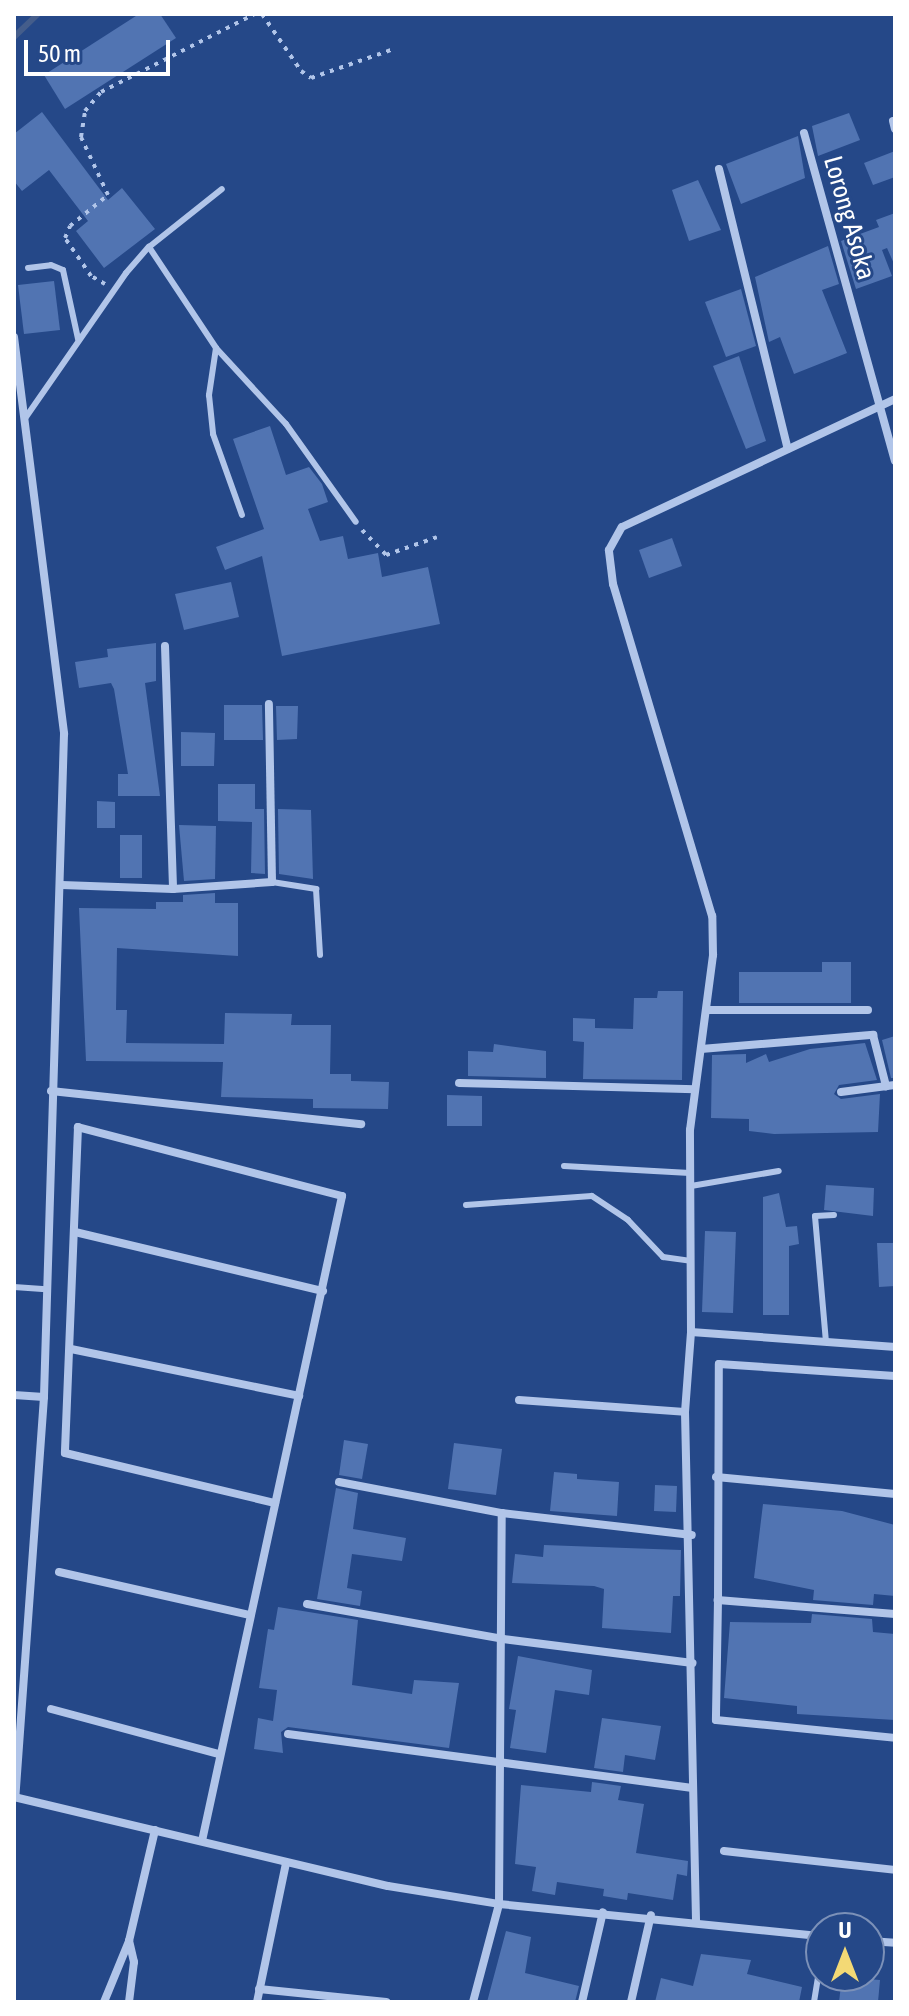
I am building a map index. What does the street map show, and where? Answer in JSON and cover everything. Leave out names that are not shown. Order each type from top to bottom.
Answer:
[{"type":"street","name":"Lorong Asoka","points":[[804,133],[895,461]]},
{"type":"street","points":[[719,169],[788,449]]},
{"type":"street","points":[[14,337],[64,734],[62,885],[51,1091],[44,1397],[15,1797],[286,1863],[499,1904],[651,1915],[805,1934]]},
{"type":"street","points":[[696,1920],[692,1788],[692,1535],[685,1412],[691,1332],[690,1173],[695,1089],[713,955],[710,898],[613,584],[609,550],[622,527],[895,399]]},
{"type":"street","points":[[165,646],[173,889]]},
{"type":"street","points":[[62,885],[173,889],[272,882],[269,704]]},
{"type":"street","points":[[707,1010],[868,1010]]},
{"type":"street","points":[[701,1049],[873,1035],[890,1086],[841,1092]]},
{"type":"street","points":[[459,1083],[695,1089]]},
{"type":"street","points":[[51,1091],[361,1124]]},
{"type":"street","points":[[202,1841],[323,1291],[340,1193],[79,1126],[67,1455],[275,1503]]},
{"type":"street","points":[[75,1232],[323,1291]]},
{"type":"street","points":[[691,1332],[895,1347]]},
{"type":"street","points":[[71,1349],[299,1396]]},
{"type":"street","points":[[895,1376],[719,1364],[716,1477],[717,1722],[895,1738]]},
{"type":"street","points":[[14,1395],[44,1397]]},
{"type":"street","points":[[519,1400],[685,1412]]},
{"type":"street","points":[[716,1477],[895,1494]]},
{"type":"street","points":[[339,1482],[502,1513],[692,1535]]},
{"type":"street","points":[[473,2002],[499,1904],[504,1763],[502,1513]]},
{"type":"street","points":[[59,1572],[250,1615]]},
{"type":"street","points":[[718,1600],[895,1614]]},
{"type":"street","points":[[307,1604],[503,1639],[692,1663]]},
{"type":"street","points":[[51,1709],[219,1754]]},
{"type":"street","points":[[288,1734],[692,1788]]},
{"type":"street","points":[[104,2002],[129,1941],[155,1830]]},
{"type":"street","points":[[724,1851],[895,1870]]},
{"type":"street","points":[[257,2002],[286,1863]]},
{"type":"street","points":[[582,2002],[603,1912]]},
{"type":"street","points":[[631,2002],[651,1915]]},
{"type":"street","points":[[129,1941],[134,1962],[129,2002]]},
{"type":"street","points":[[259,1989],[386,2002]]},
{"type":"lane","points":[[26,417],[78,339],[149,247],[222,189]]},
{"type":"lane","points":[[149,247],[216,348],[286,424],[356,522]]},
{"type":"lane","points":[[28,268],[51,265],[63,270],[78,339]]},
{"type":"lane","points":[[216,348],[209,395],[213,434],[242,515]]},
{"type":"lane","points":[[272,882],[316,889],[320,955]]},
{"type":"lane","points":[[564,1166],[690,1173]]},
{"type":"lane","points":[[691,1186],[779,1171]]},
{"type":"lane","points":[[466,1205],[592,1196],[628,1220],[663,1257],[691,1261]]},
{"type":"lane","points":[[826,1342],[815,1216],[834,1215]]},
{"type":"lane","points":[[14,1287],[46,1289]]},
{"type":"path","points":[[114,290],[91,276],[65,238],[70,226],[108,195],[81,137],[85,111],[101,92],[255,14]]},
{"type":"path","points":[[262,14],[301,71],[311,78],[394,49]]},
{"type":"path","points":[[356,522],[386,555],[437,537]]},
{"type":"building","points":[[139,14],[160,14],[176,38],[65,109],[44,75]]},
{"type":"building","points":[[42,112],[108,200],[122,188],[155,229],[104,268],[76,231],[88,221],[49,170],[22,191],[14,181],[14,134]]},
{"type":"building","points":[[849,113],[860,140],[818,156],[812,126]]},
{"type":"building","points":[[798,136],[805,178],[741,204],[726,164]]},
{"type":"building","points":[[895,151],[895,177],[873,185],[864,163]]},
{"type":"building","points":[[698,180],[721,230],[689,241],[672,190]]},
{"type":"building","points":[[895,213],[895,266],[887,248],[882,250],[892,276],[856,289],[841,241],[879,227],[876,220]]},
{"type":"building","points":[[828,246],[839,284],[822,290],[847,353],[794,374],[780,337],[769,342],[755,277]]},
{"type":"building","points":[[54,281],[60,330],[24,334],[18,285]]},
{"type":"building","points":[[741,289],[756,346],[726,357],[705,302]]},
{"type":"building","points":[[739,356],[766,441],[746,449],[713,366]]},
{"type":"building","points":[[270,426],[286,475],[309,467],[322,484],[328,502],[308,509],[320,541],[343,536],[348,559],[378,553],[382,577],[428,567],[440,624],[282,656],[262,556],[225,570],[216,547],[264,529],[233,439]]},
{"type":"building","points":[[672,538],[682,566],[649,578],[639,550]]},
{"type":"building","points":[[231,582],[239,617],[184,630],[175,594]]},
{"type":"building","points":[[156,643],[156,681],[145,683],[160,796],[118,796],[118,774],[128,774],[114,689],[111,683],[79,688],[75,662],[108,657],[107,649]]},
{"type":"building","points":[[224,705],[262,705],[263,740],[224,740]]},
{"type":"building","points":[[276,706],[298,706],[297,739],[277,740]]},
{"type":"building","points":[[181,732],[215,733],[214,766],[181,766]]},
{"type":"building","points":[[218,784],[255,784],[255,809],[264,809],[265,874],[251,873],[252,822],[218,821]]},
{"type":"building","points":[[97,801],[115,802],[115,828],[97,828]]},
{"type":"building","points":[[278,809],[311,810],[313,879],[279,874]]},
{"type":"building","points":[[179,825],[216,826],[215,879],[184,881]]},
{"type":"building","points":[[120,835],[142,835],[142,878],[120,878]]},
{"type":"building","points":[[215,893],[215,903],[238,903],[238,956],[117,948],[116,1010],[127,1010],[126,1043],[224,1044],[225,1013],[292,1014],[291,1025],[331,1025],[330,1074],[351,1074],[351,1081],[389,1082],[388,1109],[313,1108],[313,1099],[221,1097],[223,1062],[86,1061],[79,908],[156,909],[156,902],[183,902],[183,895]]},
{"type":"building","points":[[822,962],[851,962],[851,1003],[739,1003],[739,972],[822,972]]},
{"type":"building","points":[[658,991],[683,991],[682,1080],[583,1079],[584,1042],[573,1041],[573,1018],[595,1019],[595,1028],[633,1029],[634,998],[657,998]]},
{"type":"building","points":[[895,1036],[895,1078],[891,1078],[882,1040]]},
{"type":"building","points":[[865,1043],[877,1080],[839,1085],[834,1094],[841,1099],[880,1094],[878,1132],[774,1134],[749,1131],[749,1119],[711,1118],[712,1055],[746,1054],[746,1063],[766,1054],[769,1062],[810,1049]]},
{"type":"building","points":[[494,1044],[546,1051],[546,1078],[468,1076],[468,1051],[493,1052]]},
{"type":"building","points":[[447,1095],[482,1096],[482,1126],[447,1126]]},
{"type":"building","points":[[826,1185],[874,1188],[873,1216],[824,1210]]},
{"type":"building","points":[[779,1193],[786,1227],[797,1226],[799,1244],[789,1246],[789,1315],[763,1315],[763,1197]]},
{"type":"building","points":[[705,1231],[736,1232],[733,1313],[702,1312]]},
{"type":"building","points":[[877,1243],[895,1243],[895,1286],[879,1287]]},
{"type":"building","points":[[344,1440],[368,1444],[362,1479],[339,1475]]},
{"type":"building","points":[[454,1443],[502,1449],[496,1495],[448,1489]]},
{"type":"building","points":[[554,1472],[577,1474],[577,1479],[619,1482],[617,1516],[550,1511]]},
{"type":"building","points":[[655,1485],[677,1486],[676,1512],[654,1511]]},
{"type":"building","points":[[336,1488],[358,1493],[353,1529],[406,1538],[402,1561],[352,1554],[347,1588],[362,1591],[360,1606],[317,1599]]},
{"type":"building","points":[[763,1504],[842,1511],[895,1525],[895,1596],[874,1594],[873,1605],[813,1600],[814,1590],[754,1578]]},
{"type":"building","points":[[544,1545],[681,1550],[680,1596],[673,1596],[671,1633],[602,1628],[604,1589],[512,1583],[515,1554],[543,1557]]},
{"type":"building","points":[[278,1607],[358,1620],[352,1685],[412,1694],[414,1680],[459,1683],[449,1748],[288,1727],[281,1732],[283,1753],[254,1749],[258,1718],[273,1721],[277,1690],[259,1688],[268,1629],[274,1630]]},
{"type":"building","points":[[812,1614],[872,1619],[873,1632],[895,1634],[895,1720],[797,1714],[797,1706],[724,1698],[730,1622],[811,1623]]},
{"type":"building","points":[[518,1656],[592,1670],[589,1695],[555,1690],[546,1753],[510,1748],[516,1710],[509,1709]]},
{"type":"building","points":[[602,1718],[661,1726],[655,1760],[625,1755],[623,1772],[594,1768]]},
{"type":"building","points":[[592,1782],[621,1786],[618,1800],[644,1804],[636,1853],[688,1861],[687,1876],[677,1874],[673,1900],[628,1893],[627,1900],[603,1896],[604,1889],[557,1882],[555,1895],[532,1891],[536,1867],[515,1864],[521,1785],[591,1792]]},
{"type":"building","points":[[506,1931],[531,1937],[525,1973],[579,1986],[575,2002],[487,2002]]},
{"type":"building","points":[[701,1954],[751,1960],[747,1974],[802,1987],[799,2002],[655,2002],[661,1978],[693,1986]]},
{"type":"building","points":[[840,1992],[879,1992],[878,2002],[839,2002]]},
{"type":"waterway","points":[[14,37],[38,14]]}]
